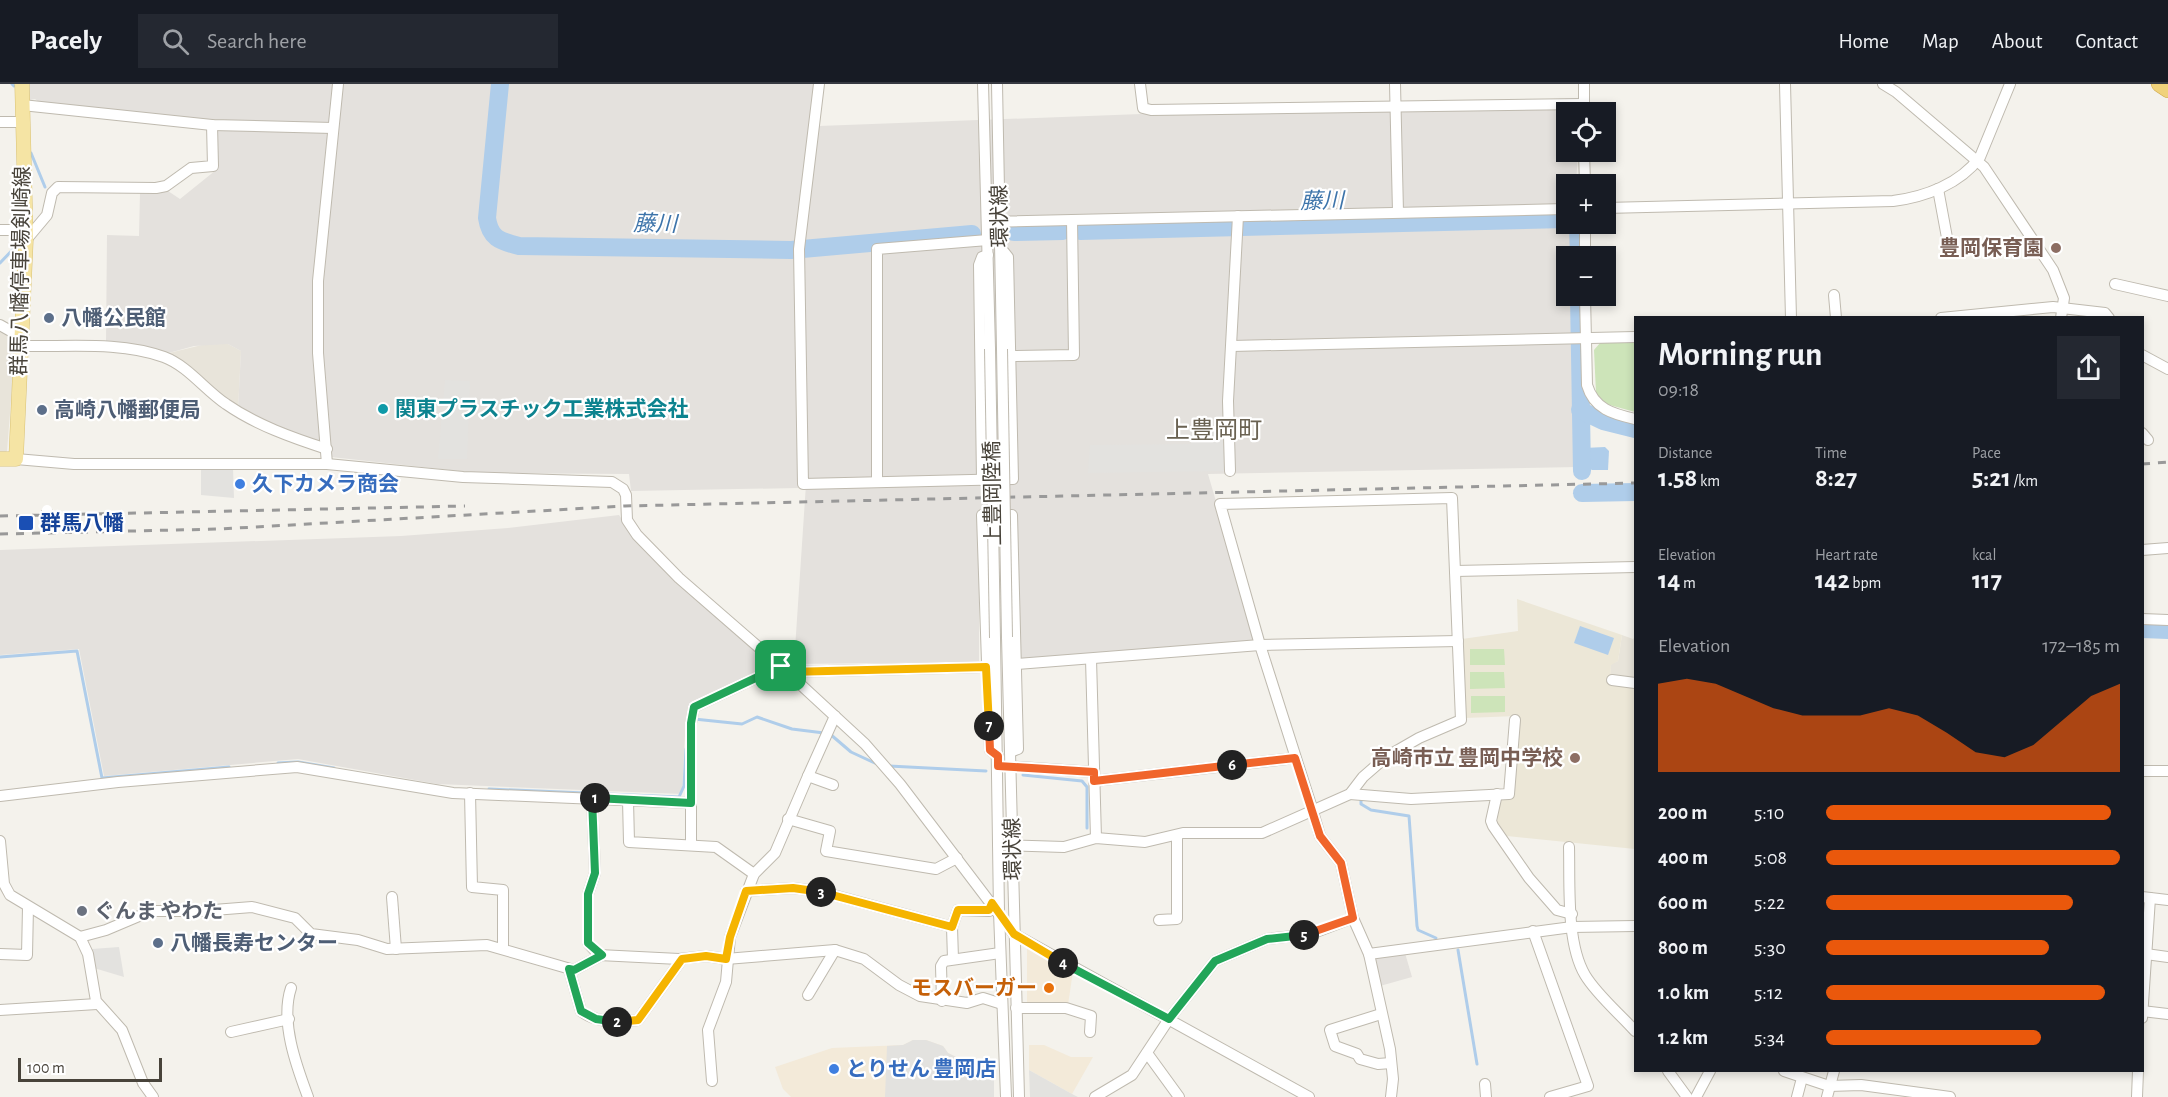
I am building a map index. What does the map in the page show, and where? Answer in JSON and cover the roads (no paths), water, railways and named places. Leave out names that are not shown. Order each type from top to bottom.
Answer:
[{"type":"highway","points":[[2159,84],[2168,90]]},
{"type":"main road","name":"群馬八幡停車場剣崎線","points":[[16,459],[26,235],[22,84]]},
{"type":"main road","points":[[0,459],[16,459]]},
{"type":"street","points":[[327,464],[318,353],[318,281],[338,84]]},
{"type":"street","points":[[819,84],[799,249],[803,484],[1013,479],[1006,352],[1074,355],[1071,220]]},
{"type":"street","name":"環状線","points":[[984,84],[988,255],[985,349]]},
{"type":"street","name":"環状線","points":[[997,84],[1000,243],[1006,352]]},
{"type":"street","points":[[1140,84],[1143,108],[1151,110],[1395,106],[1556,108]]},
{"type":"street","points":[[1395,84],[1398,212]]},
{"type":"street","points":[[1584,84],[1584,102]]},
{"type":"street","points":[[1785,84],[1791,316]]},
{"type":"street","points":[[1883,84],[1896,92],[1978,160],[2053,270],[2062,292],[2063,312]]},
{"type":"street","points":[[1616,208],[1900,200],[1938,189],[1960,177],[1978,160],[2010,84]]},
{"type":"street","points":[[22,105],[212,125],[333,128]]},
{"type":"street","points":[[0,122],[22,122]]},
{"type":"street","points":[[0,230],[26,235],[47,215],[52,193],[58,187],[156,188],[166,186],[191,168],[213,166],[212,125]]},
{"type":"street","points":[[1938,189],[1948,243]]},
{"type":"street","points":[[987,222],[1556,209]]},
{"type":"street","points":[[1230,471],[1228,401],[1238,216]]},
{"type":"street","points":[[877,482],[877,249],[987,240],[1000,243]]},
{"type":"street","points":[[2115,284],[2168,296]]},
{"type":"street","points":[[1834,296],[1836,316]]},
{"type":"street","points":[[1586,306],[1587,385],[1590,395],[1604,410],[1634,419]]},
{"type":"street","points":[[1982,316],[2063,312],[2105,313],[2107,316]]},
{"type":"street","points":[[0,325],[22,342],[119,347],[155,354],[175,363],[240,414],[296,439],[327,449]]},
{"type":"street","points":[[1232,346],[1634,337]]},
{"type":"street","points":[[982,480],[985,349]]},
{"type":"street","name":"上豊岡陸橋","points":[[985,349],[995,638]]},
{"type":"street","name":"上豊岡陸橋","points":[[1006,352],[1007,637]]},
{"type":"street","points":[[2144,356],[2168,369]]},
{"type":"street","points":[[16,459],[74,464],[327,464],[463,477],[612,482],[623,489],[626,495],[627,520],[637,535],[679,578],[835,716],[900,784],[1014,934],[1309,1097]]},
{"type":"street","points":[[998,845],[1064,846],[1096,838],[1145,842],[1177,834],[1262,833],[1313,813],[1350,794],[1363,777],[1386,757],[1419,738],[1461,720],[1452,498],[1220,504],[1260,645],[1295,758],[1313,813],[1320,836],[1341,863],[1353,918],[1369,954],[1391,1063],[1391,1097]]},
{"type":"street","points":[[47,510],[48,529]]},
{"type":"street","points":[[1010,752],[1018,749],[1012,515],[982,515],[990,750],[998,761],[1011,766],[1094,777],[1295,758]]},
{"type":"street","points":[[2144,550],[2168,548]]},
{"type":"street","points":[[1455,571],[1634,567]]},
{"type":"street","points":[[2144,619],[2168,620]]},
{"type":"street","name":"環状線","points":[[1007,637],[1019,1097]]},
{"type":"street","name":"環状線","points":[[995,638],[998,761],[995,908],[1000,953],[1006,1097]]},
{"type":"street","points":[[1017,663],[1260,645],[1458,641]]},
{"type":"street","points":[[1091,659],[1096,838]]},
{"type":"street","points":[[691,844],[691,723],[694,707],[784,669],[986,667]]},
{"type":"street","points":[[1612,681],[1634,683]]},
{"type":"street","points":[[712,1081],[708,1030],[726,982],[726,959],[730,937],[754,874],[774,853],[835,716]]},
{"type":"street","points":[[1350,794],[1411,799],[1509,794],[1515,720]]},
{"type":"street","points":[[0,796],[107,783],[297,767],[418,788],[470,793],[691,803]]},
{"type":"street","points":[[2144,771],[2168,771]]},
{"type":"street","points":[[808,776],[833,785]]},
{"type":"street","points":[[470,793],[472,887],[503,890],[503,949]]},
{"type":"street","points":[[1497,794],[1492,826],[1557,910],[1572,914]]},
{"type":"street","points":[[592,798],[595,873],[588,894],[588,943],[602,955]]},
{"type":"street","points":[[628,800],[629,842],[716,847],[754,874]]},
{"type":"street","points":[[788,819],[830,831],[826,851],[936,869],[957,858]]},
{"type":"street","points":[[1159,920],[1177,919],[1177,834]]},
{"type":"street","points":[[0,842],[3,889],[28,907],[80,937],[86,945],[97,1004],[122,1030],[143,1083],[153,1097]]},
{"type":"street","points":[[1569,847],[1572,927],[1579,963],[1586,976],[1634,1029]]},
{"type":"street","points":[[746,891],[793,888],[822,892],[952,927]]},
{"type":"street","points":[[392,897],[396,949]]},
{"type":"street","points":[[2144,982],[2146,898],[2168,900]]},
{"type":"street","points":[[0,954],[27,955],[28,907]]},
{"type":"street","points":[[80,937],[106,930],[151,911],[201,911],[252,907],[295,918],[311,934],[358,940],[387,949],[487,945],[574,970],[602,955],[682,959],[706,956],[726,959],[835,951],[864,959],[899,985],[920,996],[967,1003],[983,998],[1002,1004]]},
{"type":"street","points":[[953,959],[952,927],[958,910],[995,908]]},
{"type":"street","points":[[1095,1097],[1132,1075],[1169,1019],[1219,959],[1267,939],[1311,934],[1353,918]]},
{"type":"street","points":[[1369,954],[1533,931],[1572,927],[1634,926]]},
{"type":"street","points":[[1533,931],[1588,1086],[1550,1097]]},
{"type":"street","points":[[808,995],[835,951]]},
{"type":"street","points":[[942,1001],[941,966],[944,961],[1000,953]]},
{"type":"street","points":[[2146,954],[2168,957]]},
{"type":"street","points":[[569,969],[581,1011],[596,1019],[626,1022],[638,1020],[682,959]]},
{"type":"street","points":[[291,988],[286,1002],[291,1053],[308,1097]]},
{"type":"street","points":[[0,1010],[97,1004]]},
{"type":"street","points":[[1016,1008],[1077,1009],[1091,1016],[1090,1032]]},
{"type":"street","points":[[2144,1011],[2168,1014]]},
{"type":"street","points":[[1382,1014],[1330,1030],[1335,1046],[1357,1053],[1360,1059],[1378,1064],[1391,1063]]},
{"type":"street","points":[[231,1032],[289,1019]]},
{"type":"street","points":[[1147,1053],[1179,1097]]},
{"type":"street","points":[[1669,1072],[1687,1097]]},
{"type":"street","points":[[1696,1097],[1709,1072]]},
{"type":"street","points":[[1787,1072],[1802,1077],[1828,1092],[1861,1085],[1950,1097]]},
{"type":"street","points":[[1828,1092],[1834,1072]]},
{"type":"street","points":[[2137,1097],[2138,1072]]},
{"type":"street","points":[[1797,1097],[1802,1077]]},
{"type":"street","points":[[1485,1084],[1486,1097]]},
{"type":"water","points":[[1605,447],[1609,451],[1608,470],[1592,470],[1583,465],[1584,448]]},
{"type":"water","points":[[1580,626],[1614,638],[1608,655],[1574,643]]},
{"type":"waterway","name":"藤川","points":[[500,84],[487,218],[493,234],[506,242],[519,246],[791,250],[972,234]]},
{"type":"waterway","points":[[31,153],[45,187]]},
{"type":"waterway","name":"藤川","points":[[1080,231],[1556,219]]},
{"type":"waterway","name":"藤川","points":[[1014,232],[1063,231]]},
{"type":"waterway","name":"藤川","points":[[1578,234],[1579,246]]},
{"type":"waterway","points":[[0,263],[20,242]]},
{"type":"waterway","name":"藤川","points":[[1579,306],[1582,471]]},
{"type":"waterway","name":"藤川","points":[[1580,410],[1603,421],[1634,429]]},
{"type":"waterway","name":"藤川","points":[[1582,493],[1634,492]]},
{"type":"waterway","name":"藤川","points":[[2144,629],[2168,630]]},
{"type":"waterway","points":[[0,657],[77,651],[102,778],[229,767]]},
{"type":"waterway","points":[[694,719],[742,724],[757,717],[792,729],[824,733]]},
{"type":"waterway","points":[[830,734],[851,752],[877,764]]},
{"type":"waterway","points":[[489,789],[679,797],[684,786],[686,749]]},
{"type":"waterway","points":[[278,763],[298,762],[334,768]]},
{"type":"waterway","points":[[889,766],[986,771]]},
{"type":"waterway","points":[[1023,775],[1082,781],[1087,787],[1087,828]]},
{"type":"waterway","points":[[1361,799],[1361,804],[1371,810],[1409,816],[1417,926],[1418,930],[1436,938]]},
{"type":"waterway","points":[[1458,950],[1477,1064]]},
{"type":"railway","points":[[2144,464],[2168,462]]},
{"type":"railway","points":[[0,534],[220,529],[625,506],[1634,483]]},
{"type":"railway","points":[[0,516],[465,506]]},
{"type":"place","name":"豊岡保育園","points":[[2056,248]]},
{"type":"place","name":"八幡公民館","points":[[49,318]]},
{"type":"place","name":"関東プラスチック工業株式会社","points":[[383,409]]},
{"type":"place","name":"高崎八幡郵便局","points":[[42,410]]},
{"type":"place","name":"久下カメラ商会","points":[[240,484]]},
{"type":"place","name":"群馬八幡","points":[[26,523]]},
{"type":"place","name":"高崎市立 豊岡中学校","points":[[1575,758]]},
{"type":"place","name":"ぐんま やわた","points":[[82,911]]},
{"type":"place","name":"八幡長寿センター","points":[[158,943]]},
{"type":"place","name":"モスバーガー","points":[[1049,988]]},
{"type":"place","name":"とりせん 豊岡店","points":[[834,1069]]},
{"type":"district","name":"上豊岡町","points":[[1214,431]]}]
